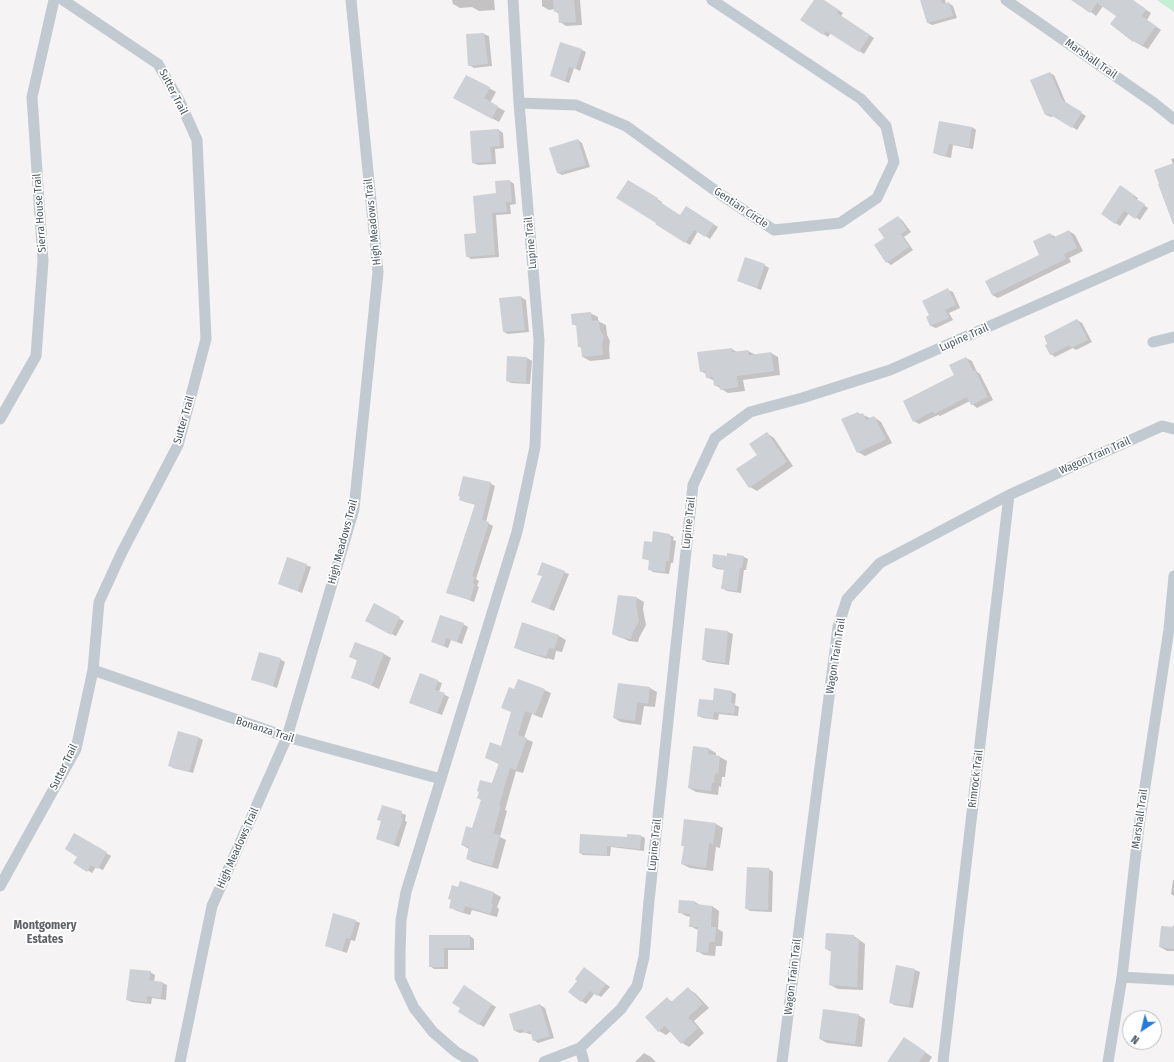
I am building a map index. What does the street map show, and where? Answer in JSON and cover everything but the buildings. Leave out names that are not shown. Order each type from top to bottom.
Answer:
[{"type":"street","name":"Sierra House Trail","points":[[0,419],[36,356],[43,261],[32,97],[54,0]]},
{"type":"street","name":"Sutter Trail","points":[[0,886],[76,749],[93,670],[99,602],[122,552],[178,445],[206,339],[197,140],[180,102],[158,64],[63,0]]},
{"type":"street","name":"High Meadows Trail","points":[[180,1062],[212,906],[287,737],[354,508],[378,272],[351,0]]},
{"type":"street","name":"Lupine Trail","points":[[473,1062],[456,1052],[433,1032],[414,1008],[400,978],[401,920],[406,892],[517,532],[535,447],[539,340],[513,0]]},
{"type":"street","name":"Gentian Circle","points":[[520,103],[576,105],[626,126],[727,199],[774,230],[840,223],[877,198],[894,162],[886,126],[861,99],[712,0]]},
{"type":"street","name":"Marshall Trail","points":[[1006,0],[1154,103],[1174,119]]},
{"type":"street","name":"Lupine Trail","points":[[544,1062],[580,1048],[621,1009],[637,986],[644,957],[648,901],[693,485],[715,438],[750,412],[802,398],[890,370],[1174,245]]},
{"type":"street","points":[[1153,342],[1174,337]]},
{"type":"street","name":"Wagon Train Trail","points":[[782,1062],[838,627],[847,599],[880,563],[1009,495],[1162,426],[1174,429]]},
{"type":"street","name":"Rimrock Trail","points":[[943,1062],[1009,495]]},
{"type":"street","name":"Marshall Trail","points":[[1108,1062],[1122,977],[1139,826],[1172,629],[1174,576]]},
{"type":"street","name":"Bonanza Trail","points":[[93,670],[287,737],[441,779]]},
{"type":"street","points":[[1122,977],[1174,980]]},
{"type":"street","points":[[580,1048],[584,1062]]},
{"type":"green space","points":[[1157,0],[1174,0],[1174,12]]},
{"type":"district","name":"Montgomery Estates","points":[[45,933]]}]
